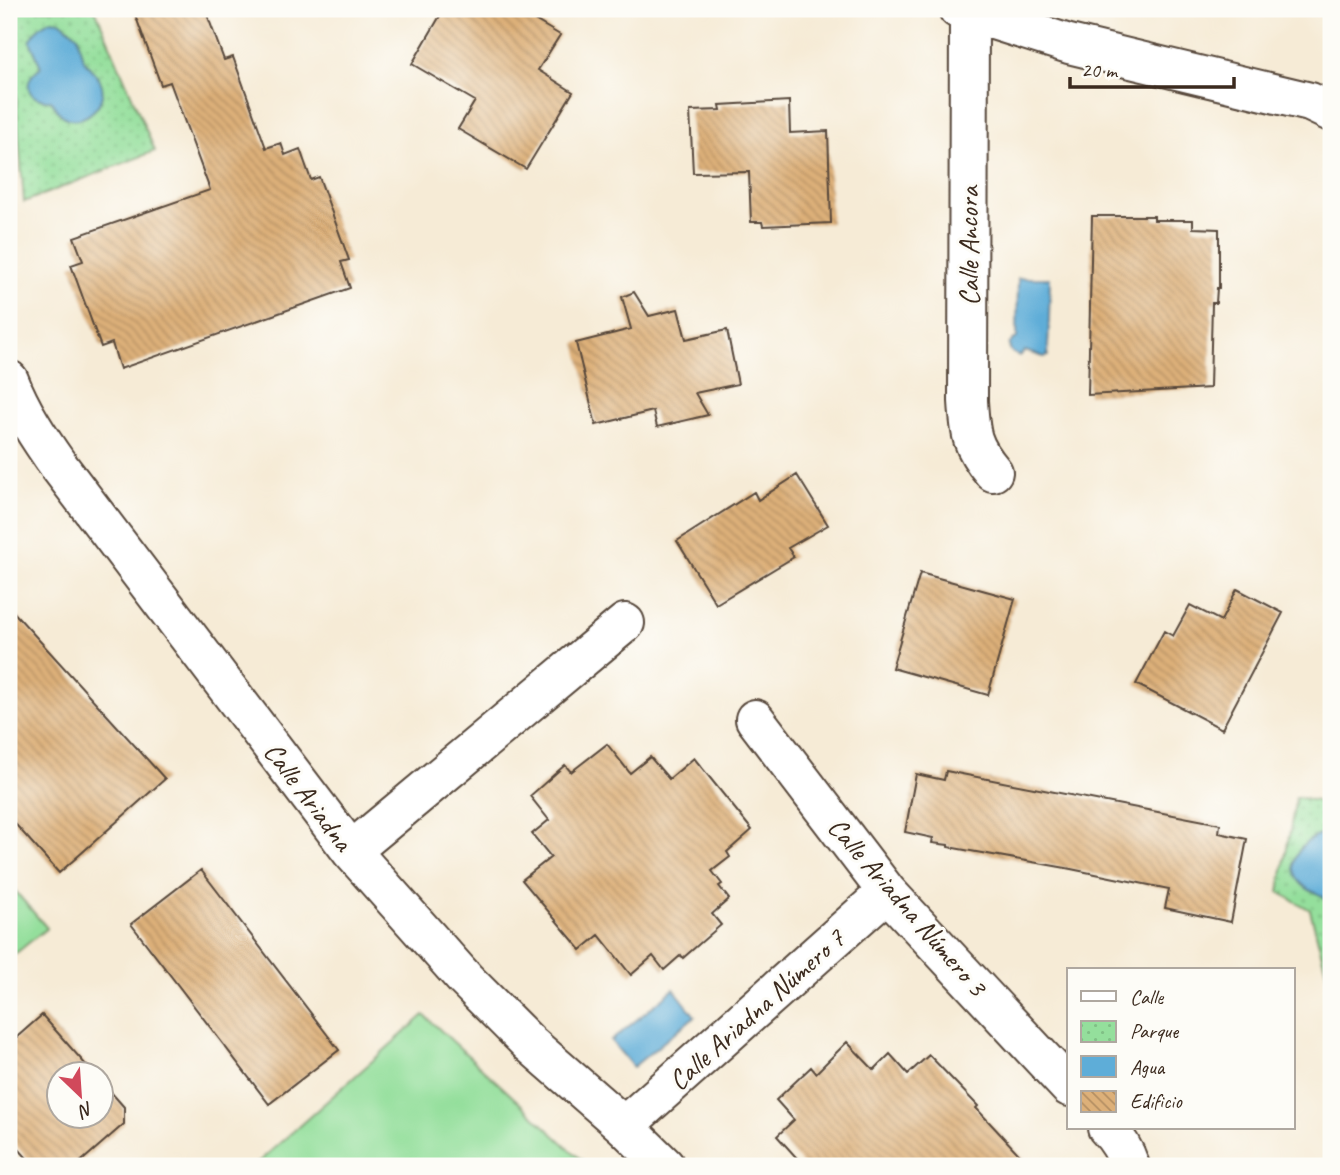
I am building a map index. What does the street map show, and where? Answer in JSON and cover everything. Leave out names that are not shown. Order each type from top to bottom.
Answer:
[{"type":"street","name":"Calle Ancora","points":[[993,472],[979,455],[973,442],[968,401],[965,10],[1069,44],[1324,103]]},
{"type":"street","name":"Calle Ariadna","points":[[9,380],[16,400],[58,465],[351,851],[465,979],[530,1044],[624,1126],[665,1166]]},
{"type":"street","points":[[351,851],[625,623]]},
{"type":"street","name":"Calle Ariadna Número 3","points":[[755,719],[887,892],[1067,1085]]},
{"type":"street","name":"Calle Ariadna Número 7","points":[[624,1126],[887,892]]},
{"type":"street","points":[[1109,1130],[1116,1137],[1130,1166]]},
{"type":"green space","points":[[9,9],[95,9],[155,151],[24,202]]},
{"type":"green space","points":[[1296,797],[1331,804],[1331,990],[1310,910],[1279,892]]},
{"type":"green space","points":[[9,884],[47,928],[9,959]]},
{"type":"green space","points":[[424,1015],[588,1166],[254,1166]]},
{"type":"water","points":[[52,20],[60,21],[78,36],[83,58],[102,84],[98,105],[81,118],[70,119],[63,116],[51,100],[36,98],[29,90],[30,78],[41,67],[30,41],[39,28]]},
{"type":"water","points":[[1018,278],[1050,278],[1048,356],[1025,351],[1020,356],[1010,349],[1009,345],[1017,338]]},
{"type":"water","points":[[1322,834],[1331,835],[1331,912],[1325,899],[1300,882],[1294,867],[1302,847]]},
{"type":"water","points":[[674,989],[695,1016],[633,1067],[611,1041]]},
{"type":"building","points":[[133,9],[205,9],[224,60],[233,57],[266,148],[281,143],[285,155],[300,149],[311,180],[319,177],[349,260],[341,262],[350,288],[120,369],[112,343],[101,347],[71,265],[83,261],[74,237],[210,190],[170,82],[161,85]]},
{"type":"building","points":[[444,9],[516,9],[560,35],[538,70],[573,92],[526,169],[458,129],[475,101],[412,64]]},
{"type":"building","points":[[789,101],[790,133],[828,131],[831,223],[763,226],[762,222],[751,222],[749,172],[693,173],[690,111],[721,110],[720,105]]},
{"type":"building","points":[[1092,216],[1154,216],[1154,220],[1193,220],[1193,228],[1219,229],[1219,288],[1216,303],[1212,303],[1210,388],[1088,395]]},
{"type":"building","points":[[634,292],[649,316],[678,309],[686,339],[727,330],[738,384],[695,393],[708,415],[657,427],[653,411],[596,425],[576,343],[631,329],[622,297]]},
{"type":"building","points":[[797,475],[828,525],[788,548],[794,557],[716,604],[677,541],[754,492],[758,500]]},
{"type":"building","points":[[920,573],[1015,599],[988,695],[892,668]]},
{"type":"building","points":[[1237,589],[1283,613],[1222,729],[1136,684],[1164,631],[1173,636],[1190,605],[1221,621]]},
{"type":"building","points":[[9,607],[165,779],[59,873],[9,817]]},
{"type":"building","points":[[607,744],[630,773],[650,757],[669,779],[694,758],[752,830],[727,852],[730,857],[712,871],[729,899],[712,914],[721,925],[683,958],[681,955],[664,970],[653,956],[631,975],[599,935],[581,950],[522,880],[551,857],[532,834],[549,820],[530,796],[565,765],[571,772]]},
{"type":"building","points":[[946,771],[1220,824],[1219,833],[1247,839],[1231,922],[1165,908],[1169,889],[948,847],[932,843],[933,838],[905,832],[916,774],[944,780]]},
{"type":"building","points":[[201,870],[339,1050],[269,1104],[131,924]]},
{"type":"building","points":[[42,1015],[82,1060],[46,1060],[46,1130],[116,1130],[116,1098],[124,1107],[124,1124],[76,1166],[34,1166],[9,1138],[9,1044]]},
{"type":"building","points":[[847,1042],[874,1070],[890,1054],[908,1074],[929,1055],[1030,1166],[804,1166],[777,1136],[794,1120],[776,1100],[811,1067],[816,1073]]}]
